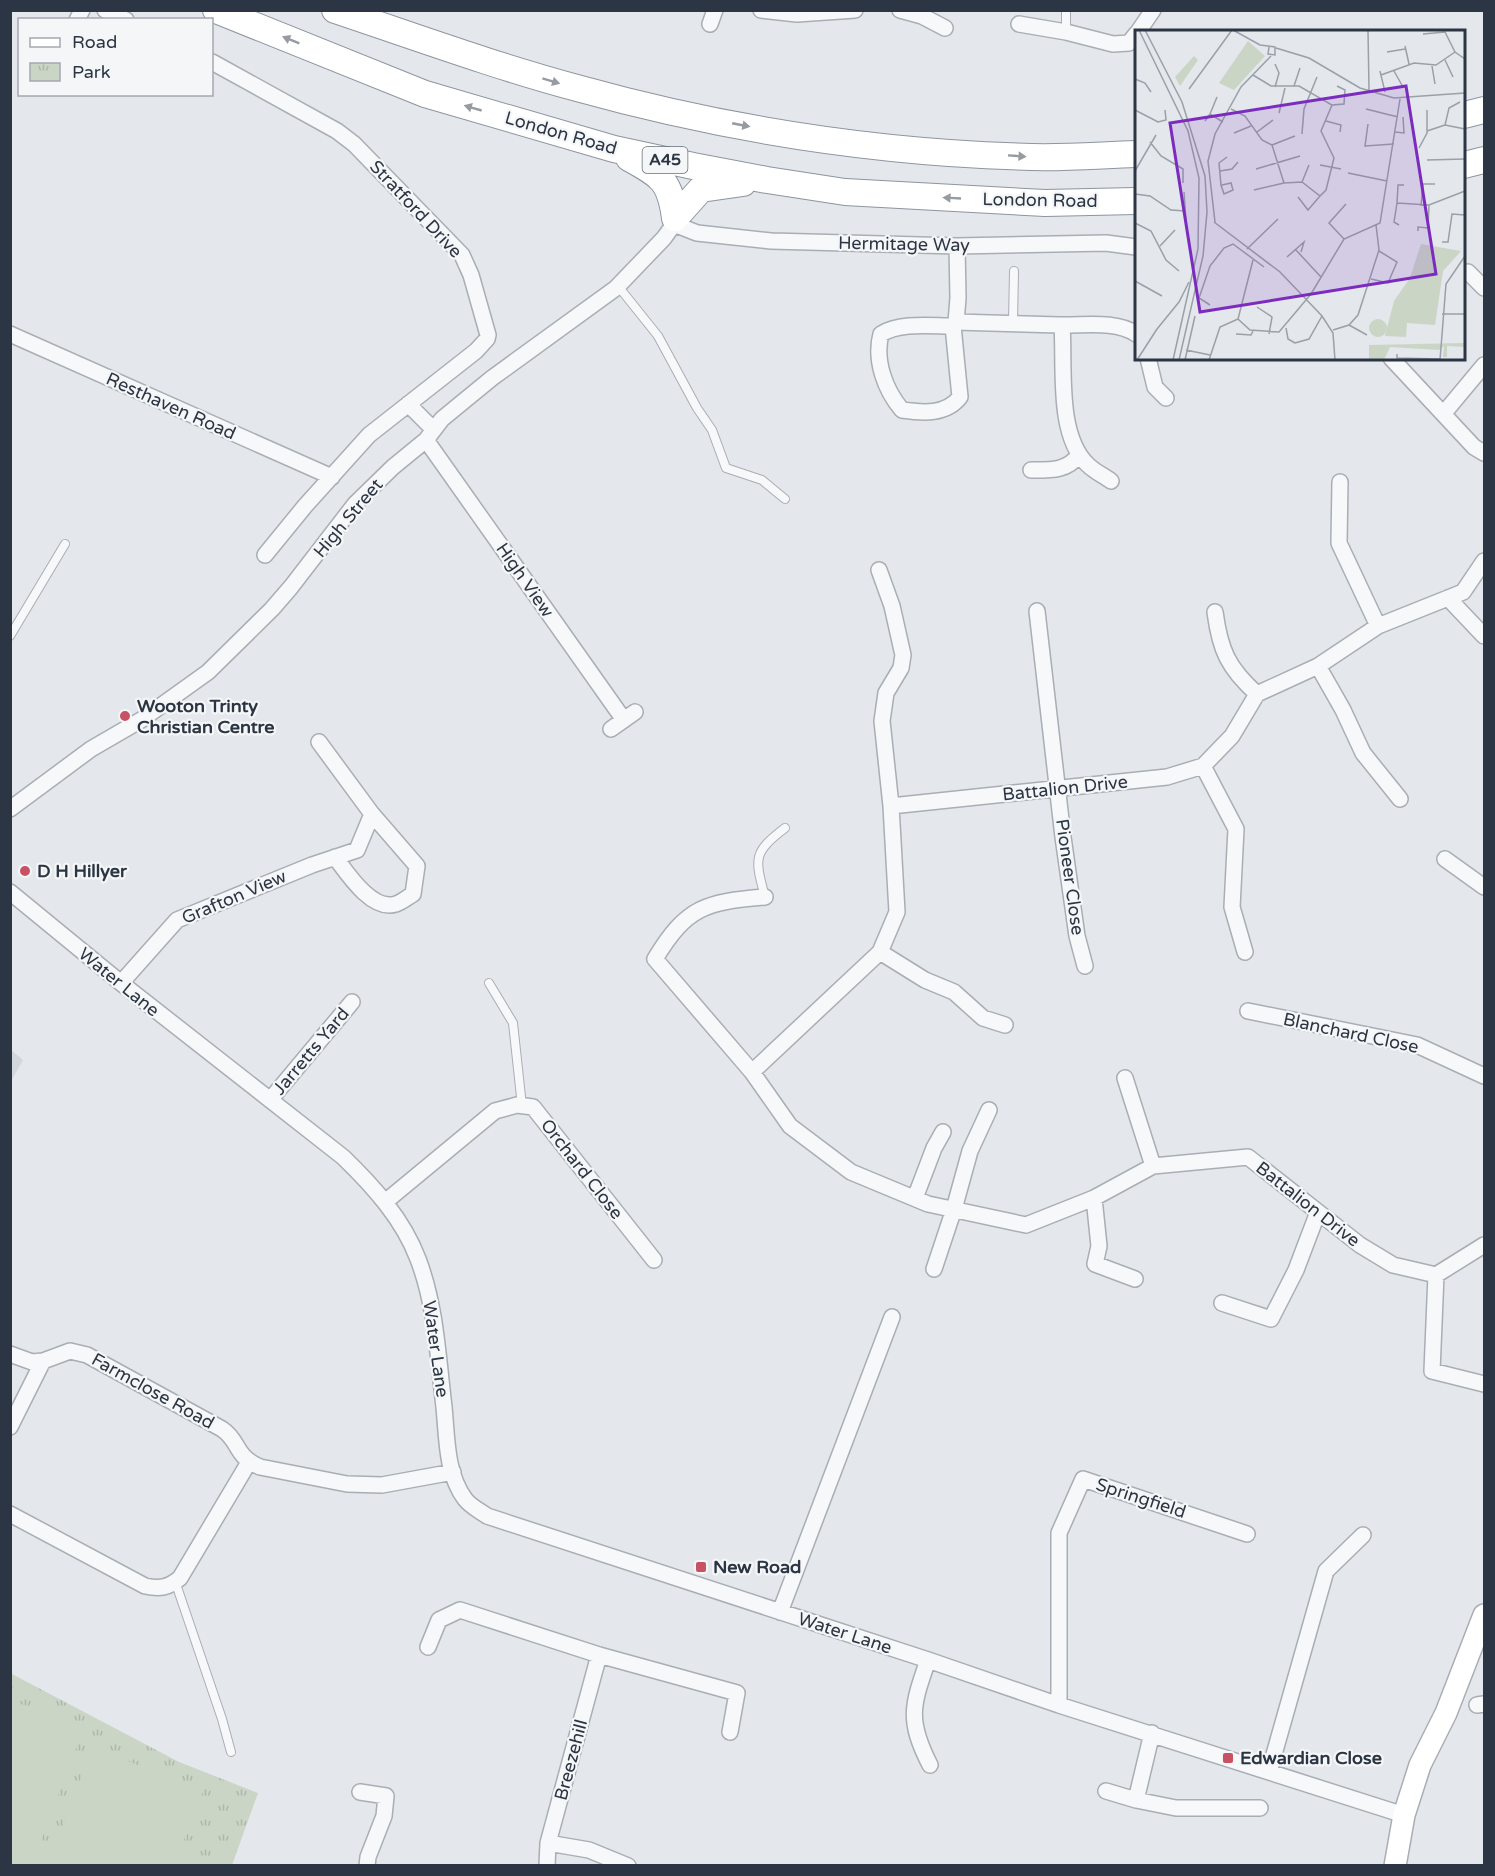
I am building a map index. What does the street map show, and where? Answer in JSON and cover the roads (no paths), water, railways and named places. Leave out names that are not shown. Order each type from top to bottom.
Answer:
[{"type":"highway","name":"London Road","points":[[216,10],[425,94],[614,149],[767,180],[845,192],[1045,203],[1135,201]]},
{"type":"highway","points":[[335,10],[512,69],[623,100],[693,116],[830,141],[925,151],[1034,158],[1135,154]]},
{"type":"highway","points":[[364,10],[424,40]]},
{"type":"highway","points":[[1465,116],[1485,110]]},
{"type":"highway","points":[[614,149],[653,172],[667,185],[673,200],[674,221]]},
{"type":"highway","points":[[1465,165],[1485,160]]},
{"type":"highway","points":[[674,221],[701,189],[767,180]]},
{"type":"main road","points":[[1395,1866],[1404,1815],[1420,1764],[1446,1713],[1485,1615]]},
{"type":"street","points":[[105,10],[122,18]]},
{"type":"street","points":[[761,10],[797,12],[855,10]]},
{"type":"street","points":[[900,10],[922,13],[945,28]]},
{"type":"street","points":[[1139,30],[1154,10]]},
{"type":"street","points":[[1019,24],[1066,32],[1113,44],[1130,43],[1135,36]]},
{"type":"street","name":"Stratford Drive","points":[[213,63],[337,131],[354,144],[462,255],[471,275],[487,329],[486,339],[476,351],[369,435],[304,506],[265,555]]},
{"type":"street","name":"Hermitage Way","points":[[674,221],[697,233],[771,241],[957,246],[1106,243],[1135,246]]},
{"type":"street","name":"High Street","points":[[10,809],[91,749],[141,720],[208,672],[285,595],[355,504],[430,434],[442,419],[492,378],[618,286],[664,238],[674,221]]},
{"type":"street","points":[[957,246],[958,298],[955,324],[960,397],[954,405],[945,410],[920,412],[902,410],[891,397],[880,363],[878,345],[881,334],[889,330],[955,324],[1012,323],[1103,325],[1130,329],[1135,332]]},
{"type":"street","points":[[1468,272],[1485,288]]},
{"type":"street","points":[[1062,325],[1066,422],[1079,455],[1088,466],[1111,481]]},
{"type":"street","name":"Resthaven Road","points":[[10,334],[332,477]]},
{"type":"street","points":[[1148,360],[1155,387],[1166,398]]},
{"type":"street","points":[[1393,360],[1474,447],[1485,453]]},
{"type":"street","points":[[1444,413],[1485,365]]},
{"type":"street","points":[[408,404],[430,434]]},
{"type":"street","name":"High View","points":[[430,434],[630,716],[611,729]]},
{"type":"street","points":[[1031,470],[1063,469],[1072,464],[1079,455]]},
{"type":"street","points":[[1340,482],[1339,543],[1378,626]]},
{"type":"street","points":[[1215,612],[1219,639],[1228,661],[1242,680],[1257,694],[1318,666],[1378,626],[1463,592],[1485,561]]},
{"type":"street","points":[[752,1072],[879,952],[897,912],[891,806],[882,722],[886,693],[901,668],[903,654],[892,606],[879,570]]},
{"type":"street","points":[[1448,598],[1485,636]]},
{"type":"street","name":"Pioneer Close","points":[[1037,611],[1077,936],[1085,966]]},
{"type":"street","points":[[1318,666],[1343,710],[1363,753],[1400,799]]},
{"type":"street","name":"Battalion Drive","points":[[891,806],[1167,777],[1203,766],[1232,736],[1257,694]]},
{"type":"street","points":[[319,742],[372,814],[417,866],[413,894],[395,905],[379,903],[357,886],[336,857]]},
{"type":"street","points":[[1203,766],[1236,829],[1232,907],[1245,952]]},
{"type":"street","name":"Grafton View","points":[[121,983],[177,920],[357,850],[372,814]]},
{"type":"street","points":[[1445,859],[1485,887]]},
{"type":"street","name":"Water Lane","points":[[10,892],[121,983],[343,1157],[385,1202],[418,1258],[427,1288],[433,1317],[449,1457],[456,1482],[466,1501],[487,1516],[1059,1705],[1404,1815]]},
{"type":"street","name":"Battalion Drive","points":[[765,897],[729,900],[707,906],[687,918],[669,935],[655,959],[752,1072],[790,1126],[851,1172],[928,1204],[1026,1225],[1094,1198],[1153,1166],[1248,1157],[1360,1245],[1393,1265],[1436,1275]]},
{"type":"street","points":[[879,952],[925,980],[954,992],[983,1018],[1005,1025]]},
{"type":"street","name":"Jarretts Yard","points":[[270,1100],[352,1002]]},
{"type":"street","name":"Blanchard Close","points":[[1248,1011],[1417,1045],[1485,1076]]},
{"type":"street","points":[[1125,1078],[1153,1166]]},
{"type":"street","name":"Orchard Close","points":[[385,1202],[495,1111],[517,1105],[533,1107],[654,1260]]},
{"type":"street","points":[[934,1269],[970,1151],[989,1110]]},
{"type":"street","points":[[915,1198],[934,1148],[943,1132]]},
{"type":"street","points":[[1094,1198],[1099,1246],[1095,1264],[1135,1279]]},
{"type":"street","points":[[1222,1303],[1271,1318],[1296,1270],[1318,1212]]},
{"type":"street","points":[[1485,1245],[1436,1275],[1432,1371],[1485,1384]]},
{"type":"street","points":[[780,1612],[892,1317]]},
{"type":"street","name":"Farmclose Road","points":[[10,1354],[32,1362],[43,1361],[70,1351],[87,1355],[230,1434],[241,1455],[249,1462]]},
{"type":"street","points":[[10,1427],[43,1361]]},
{"type":"street","points":[[10,1514],[144,1586],[158,1589],[169,1587],[185,1569],[249,1462],[260,1467],[347,1484],[382,1485],[453,1472]]},
{"type":"street","name":"Springfield","points":[[1059,1705],[1059,1533],[1083,1479],[1247,1534]]},
{"type":"street","points":[[1269,1772],[1326,1571],[1363,1535]]},
{"type":"street","points":[[428,1647],[440,1620],[460,1610],[598,1655],[736,1693],[730,1732]]},
{"type":"street","name":"Breezehill","points":[[547,1866],[548,1843],[598,1655]]},
{"type":"street","points":[[928,1660],[913,1710],[915,1729],[930,1765]]},
{"type":"street","points":[[1137,1800],[1152,1733]]},
{"type":"street","points":[[1106,1791],[1176,1808],[1260,1808]]},
{"type":"street","points":[[360,1792],[386,1796],[384,1816],[368,1857],[368,1866]]},
{"type":"street","points":[[548,1843],[589,1850],[628,1866]]},
{"type":"lane","points":[[1066,10],[1066,32]]},
{"type":"lane","points":[[1012,323],[1014,271]]},
{"type":"lane","points":[[618,286],[658,336],[697,408],[712,430],[726,468],[762,480],[785,499]]},
{"type":"lane","points":[[10,636],[65,544]]},
{"type":"lane","points":[[765,897],[758,858],[766,842],[785,828]]},
{"type":"lane","points":[[489,983],[513,1023],[522,1106]]},
{"type":"lane","points":[[175,1581],[231,1752]]},
{"type":"place","name":"Wooton Trinty Christian Centre","points":[[125,716]]},
{"type":"place","name":"D H Hillyer","points":[[25,871]]},
{"type":"place","name":"New Road","points":[[701,1567]]},
{"type":"place","name":"Edwardian Close","points":[[1228,1758]]}]
